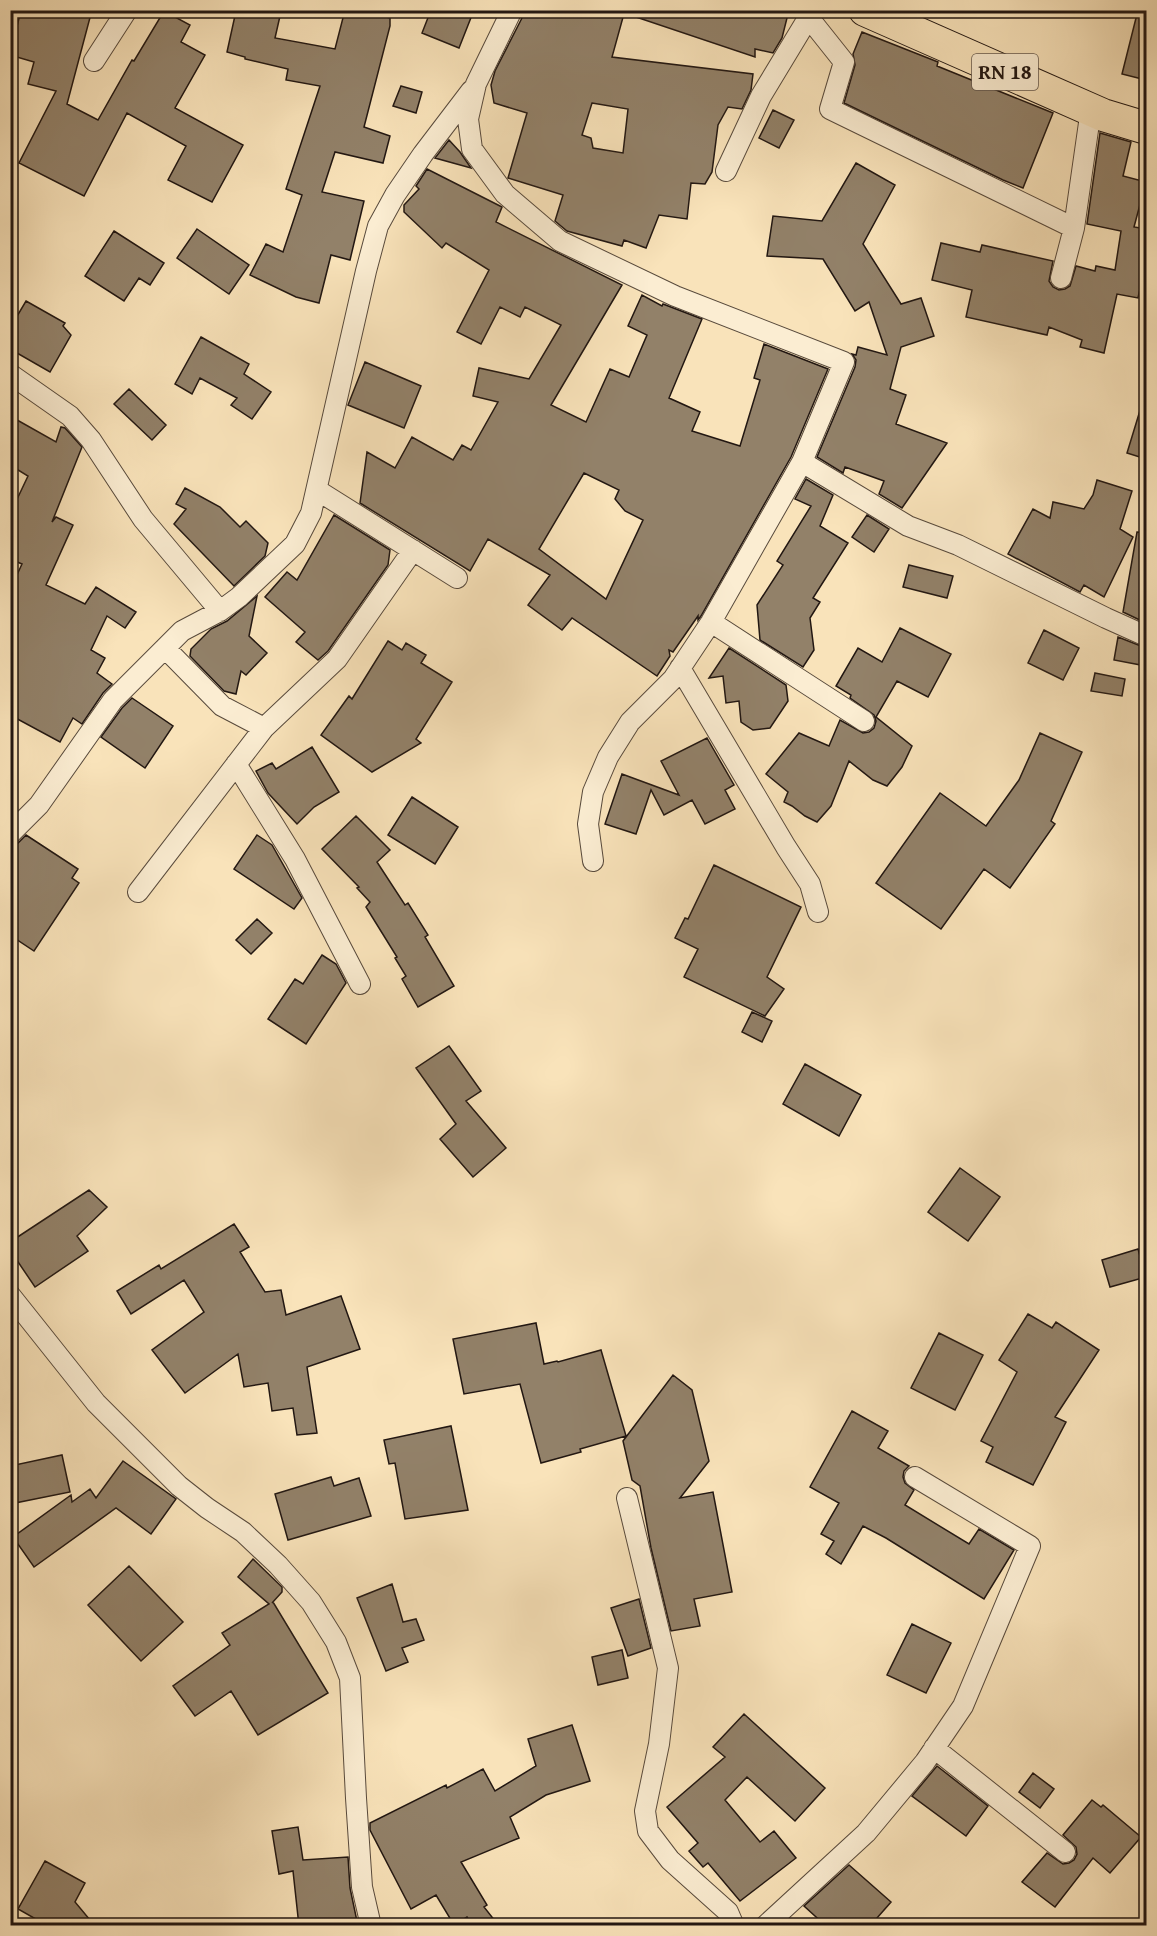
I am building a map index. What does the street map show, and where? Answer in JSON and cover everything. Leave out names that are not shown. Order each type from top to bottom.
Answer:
[{"type":"main road","name":"RN 18","points":[[865,10],[1091,109],[1146,128]]},
{"type":"street","points":[[94,61],[128,10]]},
{"type":"street","points":[[10,834],[39,805],[112,700],[182,632],[220,611],[239,597],[295,544],[311,513],[378,226],[395,195],[423,154],[476,84],[512,10]]},
{"type":"street","points":[[726,171],[761,96],[811,14],[844,62],[830,109],[1074,228]]},
{"type":"street","points":[[476,84],[468,119],[472,149],[505,194],[560,241],[675,296],[844,362],[802,462],[711,622],[673,679],[630,722],[608,757],[593,792],[588,824],[593,861]]},
{"type":"street","points":[[1061,278],[1074,228],[1091,109]]},
{"type":"street","points":[[10,374],[70,416],[91,440],[143,519],[220,611]]},
{"type":"street","points":[[802,462],[908,526],[958,545],[1146,636]]},
{"type":"street","points":[[317,490],[457,578]]},
{"type":"street","points":[[138,891],[264,728],[337,659],[413,550]]},
{"type":"street","points":[[711,622],[864,721]]},
{"type":"street","points":[[165,648],[222,706],[264,728]]},
{"type":"street","points":[[680,668],[810,884],[818,912]]},
{"type":"street","points":[[236,764],[295,859],[360,984]]},
{"type":"street","points":[[10,1295],[96,1403],[179,1485],[207,1508],[243,1532],[278,1564],[311,1602],[336,1642],[350,1678],[362,1887],[370,1926]]},
{"type":"street","points":[[765,1926],[866,1833],[934,1748],[963,1706],[1030,1546],[915,1477]]},
{"type":"street","points":[[627,1498],[668,1668],[659,1744],[645,1811],[648,1831],[670,1860],[728,1912],[734,1926]]},
{"type":"street","points":[[934,1748],[1065,1852]]},
{"type":"building","points":[[21,10],[92,10],[67,104],[98,120],[132,60],[134,61],[164,11],[190,25],[181,42],[205,55],[175,108],[243,145],[212,202],[168,180],[186,146],[127,113],[84,196],[19,163],[56,91],[28,84],[34,62],[10,55]]},
{"type":"building","points":[[345,10],[360,10],[390,18],[390,26],[364,127],[390,136],[383,163],[335,152],[322,192],[364,201],[350,260],[331,255],[319,303],[296,297],[250,275],[266,244],[283,252],[302,195],[286,189],[320,86],[286,80],[288,69],[245,59],[245,57],[227,52],[236,11],[255,15],[256,11],[280,16],[275,38],[335,49]]},
{"type":"building","points":[[431,10],[474,10],[459,48],[422,33]]},
{"type":"building","points":[[530,10],[625,10],[612,57],[753,74],[751,90],[742,109],[728,107],[718,125],[712,172],[705,184],[691,183],[687,219],[659,215],[646,248],[624,240],[622,246],[567,231],[555,221],[563,195],[508,178],[527,113],[494,103],[491,85],[495,71],[523,16],[528,17]],"holes":[[[592,103],[628,109],[623,153],[593,148],[591,138],[582,135]]]},
{"type":"building","points":[[628,10],[789,10],[782,38],[773,53],[755,49],[755,57],[627,14]]},
{"type":"building","points":[[1138,10],[1146,10],[1146,80],[1122,74]]},
{"type":"building","points":[[862,32],[938,62],[937,66],[1053,113],[1023,188],[844,103],[855,65],[853,54]]},
{"type":"building","points":[[401,86],[422,92],[416,113],[393,106]]},
{"type":"building","points":[[773,110],[794,120],[779,148],[759,138]]},
{"type":"building","points":[[1100,133],[1131,142],[1123,176],[1146,182],[1134,227],[1146,229],[1146,274],[1143,274],[1138,298],[1117,294],[1104,353],[1080,347],[1082,340],[1049,327],[1047,335],[966,317],[972,290],[932,280],[941,243],[980,252],[982,245],[1053,261],[1049,281],[1059,290],[1070,286],[1076,266],[1095,271],[1096,266],[1115,270],[1121,231],[1087,224]]},
{"type":"building","points":[[449,140],[460,152],[471,168],[435,158]]},
{"type":"building","points":[[856,163],[895,185],[863,244],[901,304],[921,298],[934,336],[901,347],[890,389],[906,395],[896,424],[947,443],[902,508],[879,494],[884,481],[845,467],[843,473],[817,457],[855,367],[856,360],[852,354],[856,355],[858,347],[887,355],[869,302],[855,311],[823,259],[767,256],[773,216],[822,221]]},
{"type":"building","points":[[427,169],[502,207],[496,222],[622,285],[551,405],[586,422],[610,369],[629,377],[647,335],[628,326],[642,295],[662,306],[663,304],[702,319],[669,398],[700,412],[692,431],[740,446],[760,380],[754,378],[764,344],[828,369],[791,457],[701,616],[698,620],[698,616],[673,652],[669,650],[670,656],[657,676],[572,618],[562,630],[528,605],[550,575],[488,539],[470,571],[360,503],[367,452],[395,468],[412,437],[453,460],[462,445],[471,450],[498,402],[473,396],[479,368],[529,379],[561,325],[525,307],[520,317],[500,307],[481,344],[457,332],[489,270],[446,243],[442,248],[404,212],[404,205],[419,189],[416,186]],"holes":[[[584,473],[619,490],[615,499],[625,511],[643,520],[606,599],[539,549]]]},
{"type":"building","points":[[197,229],[249,265],[229,294],[177,258]]},
{"type":"building","points":[[114,231],[164,263],[150,285],[139,278],[124,301],[85,276]]},
{"type":"building","points":[[26,301],[65,323],[63,326],[71,335],[50,372],[10,349],[10,328]]},
{"type":"building","points":[[201,337],[249,364],[244,374],[271,392],[252,419],[231,405],[237,398],[200,378],[192,394],[175,384]]},
{"type":"building","points":[[365,362],[421,386],[404,428],[348,405]]},
{"type":"building","points":[[129,389],[166,425],[152,440],[114,404]]},
{"type":"building","points":[[1142,404],[1146,405],[1146,459],[1127,453]]},
{"type":"building","points":[[10,416],[56,442],[61,427],[65,428],[82,447],[52,522],[56,517],[73,525],[46,585],[85,604],[96,587],[136,612],[125,628],[107,616],[91,650],[105,658],[97,673],[112,684],[82,724],[73,718],[60,742],[10,715],[10,590],[22,564],[10,559],[10,514],[28,476],[10,465]]},
{"type":"building","points":[[806,479],[833,495],[820,526],[848,543],[813,598],[820,602],[810,618],[814,650],[803,667],[760,640],[757,605],[783,565],[777,561],[811,506],[795,499]]},
{"type":"building","points":[[1097,480],[1132,491],[1120,529],[1133,537],[1104,597],[1084,585],[1080,592],[1008,554],[1033,509],[1050,518],[1053,502],[1084,509],[1093,495]]},
{"type":"building","points":[[185,488],[220,507],[240,527],[246,521],[268,543],[265,556],[234,586],[174,524],[186,509],[176,504]]},
{"type":"building","points":[[334,515],[390,550],[388,565],[328,651],[318,660],[296,642],[305,632],[265,597],[287,572],[297,580]]},
{"type":"building","points":[[867,515],[889,529],[874,552],[852,537]]},
{"type":"building","points":[[1137,532],[1146,533],[1146,623],[1123,612]]},
{"type":"building","points":[[909,565],[953,576],[947,598],[903,587]]},
{"type":"building","points":[[257,596],[249,636],[267,653],[246,675],[241,671],[236,694],[224,691],[190,656],[191,649],[211,629],[227,621]]},
{"type":"building","points":[[900,628],[951,654],[928,697],[897,681],[876,717],[912,746],[902,767],[887,786],[873,780],[849,761],[831,806],[817,822],[784,802],[788,792],[766,774],[799,733],[829,746],[840,720],[863,733],[874,728],[876,721],[874,715],[850,698],[851,695],[836,686],[858,648],[882,662]]},
{"type":"building","points":[[1044,630],[1079,648],[1063,680],[1028,663]]},
{"type":"building","points":[[1118,637],[1146,648],[1146,666],[1114,660]]},
{"type":"building","points":[[388,641],[402,650],[406,643],[426,655],[421,663],[452,682],[416,739],[421,743],[372,772],[321,735],[349,696],[352,699]]},
{"type":"building","points":[[729,648],[786,685],[788,701],[770,728],[753,730],[741,722],[739,701],[726,703],[723,676],[709,678]]},
{"type":"building","points":[[1095,673],[1125,679],[1122,696],[1091,691]]},
{"type":"building","points":[[132,698],[173,726],[145,768],[101,737]]},
{"type":"building","points":[[1040,733],[1082,752],[1051,821],[1055,824],[1010,888],[984,869],[941,929],[876,883],[940,793],[986,826],[1019,780]]},
{"type":"building","points":[[707,738],[734,785],[725,790],[735,809],[705,824],[692,800],[664,815],[651,790],[636,834],[605,824],[622,774],[679,795],[661,761]]},
{"type":"building","points":[[312,747],[339,792],[314,807],[297,824],[268,793],[256,771],[272,763],[276,769]]},
{"type":"building","points":[[412,797],[458,827],[435,864],[388,835]]},
{"type":"building","points":[[356,816],[390,850],[377,862],[405,905],[408,903],[428,935],[425,937],[454,986],[418,1007],[402,979],[406,976],[395,958],[397,957],[366,907],[370,902],[357,888],[359,887],[322,849]]},
{"type":"building","points":[[26,835],[78,869],[72,878],[79,883],[34,951],[10,935],[10,846],[18,843]]},
{"type":"building","points":[[257,835],[272,845],[302,898],[294,909],[234,869]]},
{"type":"building","points":[[714,865],[801,907],[767,977],[784,989],[765,1016],[684,977],[698,949],[675,938],[685,918],[688,919]]},
{"type":"building","points":[[257,919],[272,933],[251,954],[236,940]]},
{"type":"building","points":[[322,955],[336,964],[346,983],[306,1044],[268,1019],[295,979],[303,984]]},
{"type":"building","points":[[752,1012],[772,1021],[762,1042],[742,1032]]},
{"type":"building","points":[[449,1046],[481,1091],[466,1101],[506,1148],[473,1177],[440,1139],[456,1124],[416,1068]]},
{"type":"building","points":[[805,1064],[861,1095],[839,1136],[783,1104]]},
{"type":"building","points":[[960,1168],[1000,1197],[968,1241],[928,1212]]},
{"type":"building","points":[[89,1190],[107,1207],[77,1236],[88,1251],[35,1287],[10,1250],[10,1242]]},
{"type":"building","points":[[234,1224],[249,1247],[240,1252],[265,1292],[281,1290],[286,1315],[341,1296],[360,1349],[307,1367],[317,1433],[297,1435],[293,1408],[272,1411],[268,1383],[244,1387],[238,1354],[185,1393],[152,1350],[204,1312],[184,1280],[131,1314],[117,1291],[159,1265],[161,1269]]},
{"type":"building","points":[[1138,1249],[1146,1277],[1110,1287],[1102,1260]]},
{"type":"building","points":[[1028,1314],[1052,1328],[1056,1322],[1099,1350],[1055,1417],[1066,1422],[1033,1485],[986,1462],[993,1447],[981,1441],[1017,1372],[999,1360]]},
{"type":"building","points":[[536,1323],[544,1364],[601,1350],[626,1436],[541,1463],[520,1384],[464,1394],[453,1339]]},
{"type":"building","points":[[939,1333],[983,1355],[955,1410],[911,1388]]},
{"type":"building","points":[[673,1375],[692,1390],[709,1461],[680,1498],[713,1492],[732,1592],[694,1599],[700,1626],[671,1631],[651,1548],[640,1486],[632,1480],[623,1441]]},
{"type":"building","points":[[852,1411],[888,1431],[878,1448],[909,1466],[904,1471],[903,1477],[905,1483],[914,1490],[905,1505],[969,1544],[979,1529],[1014,1550],[984,1599],[863,1526],[841,1564],[826,1554],[834,1541],[821,1534],[839,1503],[810,1487]]},
{"type":"building","points":[[451,1426],[468,1510],[405,1519],[395,1463],[389,1464],[384,1440]]},
{"type":"building","points":[[62,1455],[70,1492],[10,1504],[10,1466]]},
{"type":"building","points":[[123,1461],[176,1499],[151,1534],[116,1508],[34,1567],[13,1537],[71,1495],[72,1502],[90,1489],[96,1498]]},
{"type":"building","points":[[331,1477],[334,1486],[359,1478],[371,1516],[288,1540],[275,1494]]},
{"type":"building","points":[[253,1559],[282,1587],[282,1592],[272,1603],[328,1693],[258,1735],[231,1691],[195,1716],[173,1686],[230,1645],[222,1633],[269,1604],[238,1577]]},
{"type":"building","points":[[129,1566],[183,1622],[141,1661],[88,1605]]},
{"type":"building","points":[[392,1584],[403,1622],[416,1619],[424,1640],[402,1648],[408,1662],[386,1671],[357,1598]]},
{"type":"building","points":[[639,1599],[651,1648],[628,1656],[611,1608]]},
{"type":"building","points":[[912,1624],[951,1643],[926,1693],[887,1675]]},
{"type":"building","points":[[622,1650],[628,1678],[598,1685],[592,1657]]},
{"type":"building","points":[[744,1714],[825,1788],[795,1821],[747,1777],[725,1800],[760,1842],[774,1831],[796,1858],[740,1901],[708,1863],[703,1867],[689,1851],[698,1843],[667,1807],[725,1757],[713,1747]]},
{"type":"building","points":[[572,1725],[590,1781],[546,1795],[510,1817],[519,1838],[461,1862],[487,1905],[484,1907],[499,1926],[473,1926],[467,1917],[454,1925],[436,1895],[411,1909],[370,1830],[370,1823],[483,1769],[495,1791],[536,1766],[528,1739]]},
{"type":"building","points":[[937,1766],[988,1806],[966,1836],[912,1796]]},
{"type":"building","points":[[1033,1773],[1054,1789],[1040,1808],[1019,1792]]},
{"type":"building","points":[[1092,1800],[1101,1807],[1103,1805],[1141,1837],[1110,1873],[1093,1858],[1055,1907],[1022,1882],[1047,1853],[1063,1864],[1074,1860],[1077,1854],[1076,1847],[1063,1835]]},
{"type":"building","points":[[298,1827],[303,1860],[348,1857],[350,1888],[358,1926],[299,1926],[293,1871],[279,1874],[272,1831]]},
{"type":"building","points":[[45,1861],[85,1883],[75,1902],[95,1926],[48,1926],[18,1909]]},
{"type":"building","points":[[849,1865],[891,1902],[870,1926],[826,1926],[804,1906]]}]
